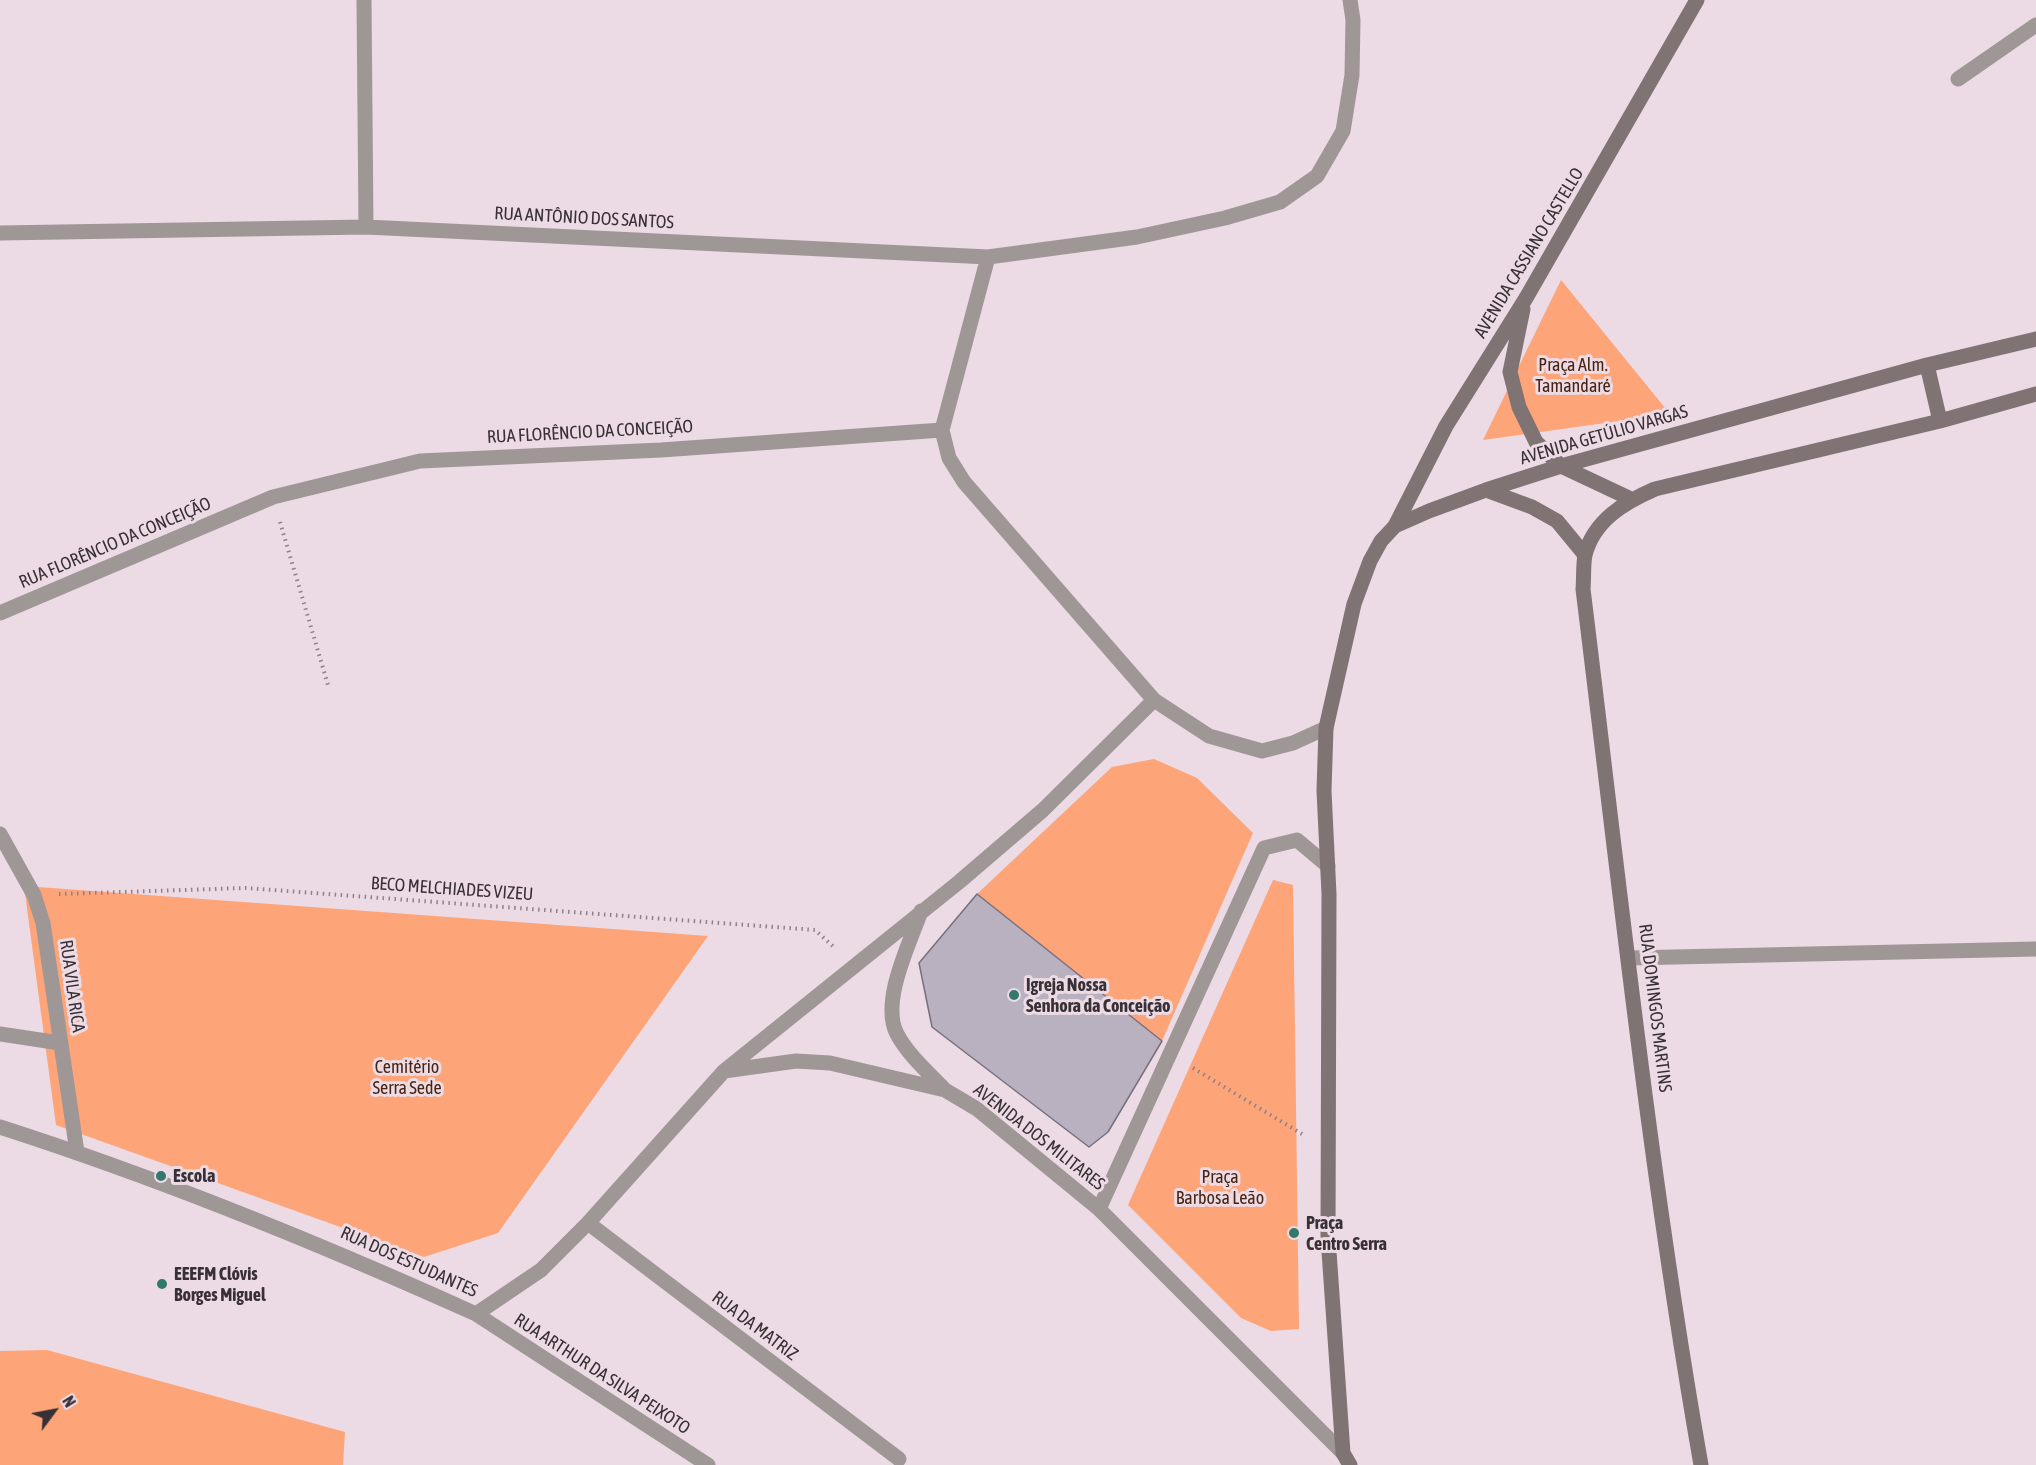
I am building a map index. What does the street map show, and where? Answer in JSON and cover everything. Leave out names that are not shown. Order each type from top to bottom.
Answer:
[{"type":"street","points":[[364,0],[366,227]]},
{"type":"street","name":"RUA ANTÔNIO DOS SANTOS","points":[[0,233],[366,227],[988,257],[1137,237],[1225,218],[1280,201],[1317,176],[1343,131],[1352,75],[1353,20],[1350,0]]},
{"type":"street","name":"AVENIDA CASSIANO CASTELLO","points":[[1395,526],[1446,426],[1526,298],[1697,0]]},
{"type":"street","points":[[1958,80],[2036,25]]},
{"type":"street","points":[[988,257],[942,430],[949,458],[964,482],[1154,700],[1209,736],[1262,751],[1293,743],[1326,728],[1324,791],[1328,866],[1328,1237],[1346,1459]]},
{"type":"street","points":[[1526,298],[1510,372],[1519,407],[1536,442],[1561,466],[1631,499]]},
{"type":"street","name":"AVENIDA GETÚLIO VARGAS","points":[[1326,728],[1354,604],[1370,561],[1381,541],[1395,526],[1486,490],[1561,466],[1927,365],[2036,339]]},
{"type":"street","points":[[1927,365],[1940,420]]},
{"type":"street","points":[[1486,490],[1532,507],[1557,522],[1585,555],[1596,531],[1609,516],[1631,499],[1699,478],[1940,420],[2036,394]]},
{"type":"street","name":"RUA FLORÊNCIO DA CONCEIÇÃO","points":[[0,614],[273,497],[420,461],[661,450],[942,430]]},
{"type":"street","name":"RUA DOMINGOS MARTINS","points":[[1585,555],[1583,589],[1674,1315],[1701,1465]]},
{"type":"street","points":[[724,1071],[1043,810],[1154,700]]},
{"type":"street","name":"RUA VILA RICA","points":[[0,834],[34,895],[43,923],[77,1152]]},
{"type":"street","points":[[1099,1209],[1264,848],[1297,840],[1328,866]]},
{"type":"street","points":[[921,911],[893,993],[891,1015],[896,1033],[945,1090]]},
{"type":"street","points":[[1629,958],[2036,950]]},
{"type":"street","points":[[0,1034],[60,1043]]},
{"type":"street","name":"AVENIDA DOS MILITARES","points":[[724,1071],[796,1061],[830,1063],[945,1090],[977,1109],[1099,1209],[1346,1459]]},
{"type":"street","name":"RUA DOS ESTUDANTES","points":[[0,1127],[77,1152],[332,1249],[476,1314],[541,1270],[588,1223],[724,1071]]},
{"type":"street","name":"RUA DA MATRIZ","points":[[588,1223],[899,1459]]},
{"type":"street","name":"RUA ARTHUR DA SILVA PEIXOTO","points":[[476,1314],[708,1465]]},
{"type":"path","points":[[273,497],[328,685]]},
{"type":"path","name":"BECO MELCHIADES VIZEU","points":[[34,895],[246,888],[815,930],[855,964]]},
{"type":"path","points":[[1170,1054],[1328,1150]]},
{"type":"green space","name":"Praça Alm. Tamandaré","points":[[1561,280],[1670,414],[1483,440]]},
{"type":"green space","points":[[1154,759],[1197,778],[1253,833],[1162,1041],[977,894],[1112,767]]},
{"type":"green space","name":"Praça Barbosa Leão","points":[[1273,880],[1293,885],[1299,1329],[1271,1331],[1241,1318],[1128,1205]]},
{"type":"green space","name":"Cemitério Serra Sede","points":[[24,886],[708,936],[498,1233],[424,1257],[56,1125]]},
{"type":"green space","points":[[47,1350],[345,1432],[343,1465],[0,1465],[0,1351]]},
{"type":"building","name":"Igreja Nossa Senhora da Conceição","points":[[977,894],[1162,1041],[1108,1132],[1089,1147],[932,1027],[919,963]]},
{"type":"place","name":"Igreja Nossa Senhora da Conceição","points":[[1014,995]]},
{"type":"place","name":"Escola","points":[[161,1176]]},
{"type":"place","name":"Praça Centro Serra","points":[[1294,1233]]},
{"type":"place","name":"EEEFM Clóvis Borges Miguel","points":[[162,1284]]}]
